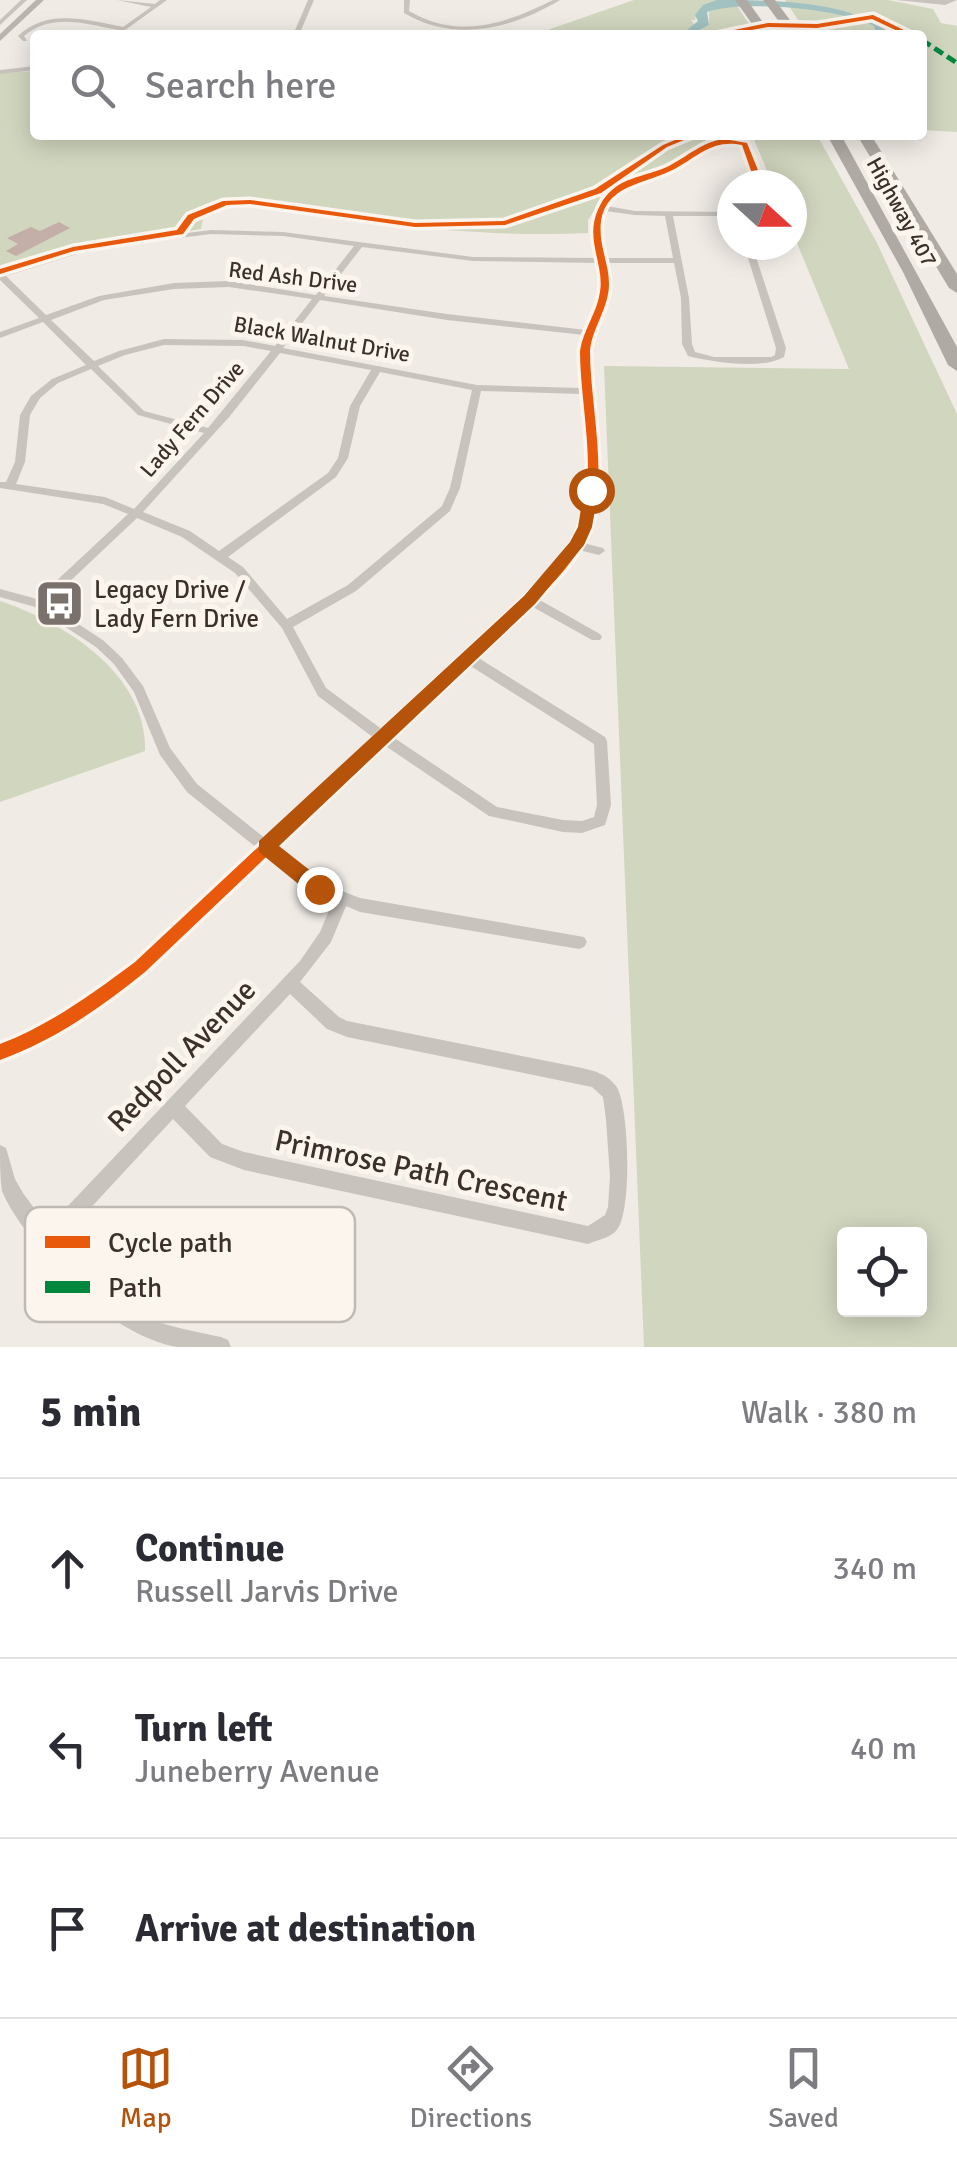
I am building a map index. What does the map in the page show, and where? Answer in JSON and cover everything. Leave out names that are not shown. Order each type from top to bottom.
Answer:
[{"type":"highway","points":[[741,0],[762,30]]},
{"type":"highway","points":[[769,0],[792,30]]},
{"type":"highway","name":"Highway 407","points":[[837,140],[957,365]]},
{"type":"highway","name":"Highway 407","points":[[867,140],[957,288]]},
{"type":"main road","points":[[0,40],[40,0]]},
{"type":"street","points":[[0,23],[24,0]]},
{"type":"street","points":[[120,0],[156,6]]},
{"type":"street","points":[[122,30],[164,0]]},
{"type":"street","points":[[298,30],[311,0]]},
{"type":"street","points":[[407,0],[405,8],[414,18],[443,27],[500,25],[557,0]]},
{"type":"street","points":[[900,0],[954,0]]},
{"type":"street","points":[[25,40],[24,32],[44,19],[124,28]]},
{"type":"street","points":[[0,70],[30,68]]},
{"type":"street","points":[[0,1052],[87,1008],[140,966],[530,600],[576,545],[585,527],[591,490],[586,391],[588,333],[604,294],[597,219],[609,197],[623,186],[666,171],[706,143],[721,140],[745,144],[755,170]]},
{"type":"street","points":[[603,208],[717,214]]},
{"type":"street","points":[[669,214],[685,298],[686,344],[691,354],[714,360],[772,360],[778,356],[780,348],[753,260]]},
{"type":"street","points":[[210,432],[141,413],[0,275],[76,251],[155,236],[258,233],[473,259],[678,261]]},
{"type":"street","name":"Lady Fern Drive","points":[[39,604],[137,512],[210,432],[360,245]]},
{"type":"street","name":"Red Ash Drive","points":[[0,335],[102,298],[174,286],[245,285],[434,316],[588,333]]},
{"type":"street","name":"Black Walnut Drive","points":[[5,485],[20,462],[25,415],[36,396],[55,381],[164,342],[210,340],[477,388],[586,391]]},
{"type":"street","points":[[222,554],[332,475],[343,458],[355,406],[377,369]]},
{"type":"street","points":[[286,626],[352,588],[446,508],[455,488],[477,388]]},
{"type":"street","points":[[5,485],[105,501],[137,512],[222,554],[286,626],[322,692],[384,738],[494,812],[564,826],[582,827],[600,821],[604,805],[600,741],[468,658]]},
{"type":"street","points":[[576,545],[599,551]]},
{"type":"street","points":[[0,593],[39,604],[81,628],[118,661],[138,690],[178,772],[192,788],[319,889],[341,900],[579,942]]},
{"type":"street","points":[[530,600],[596,637]]},
{"type":"street","name":"Redpoll Avenue","points":[[78,1207],[290,983],[326,936],[341,900]]},
{"type":"street","name":"Primrose Path Crescent","points":[[174,1108],[216,1151],[244,1161],[588,1235],[606,1228],[614,1217],[617,1163],[611,1092],[606,1086],[568,1072],[347,1029],[334,1023],[290,983]]},
{"type":"street","points":[[0,1154],[8,1185],[25,1208]]},
{"type":"street","points":[[136,1322],[220,1347]]},
{"type":"green space","points":[[634,0],[726,0],[711,3],[696,14],[695,20],[691,20],[698,30],[547,30]]},
{"type":"green space","points":[[785,0],[888,0],[933,9],[941,23],[957,26],[957,132],[927,130],[927,30],[805,30]]},
{"type":"green space","points":[[734,1],[753,30],[701,30],[709,25],[709,10]]},
{"type":"green space","points":[[30,71],[30,140],[707,140],[675,161],[610,186],[588,220],[588,233],[458,231],[271,207],[205,206],[201,229],[70,249],[0,272],[0,73]]},
{"type":"green space","points":[[754,140],[820,140],[876,241],[957,414],[957,1347],[644,1347],[604,366],[849,369],[804,260],[807,260],[807,170],[767,170]]},
{"type":"green space","points":[[0,601],[74,637],[117,675],[142,723],[145,751],[0,802]]},
{"type":"water","points":[[717,0],[810,4],[855,15],[885,30],[814,10],[765,6],[707,12],[709,25],[687,30],[698,21],[695,15],[703,5]]},
{"type":"building","points":[[59,222],[70,228],[16,256],[6,251],[18,244],[7,238],[31,227],[40,231]]},
{"type":"marked path","points":[[927,43],[957,63]]},
{"type":"cycle path","points":[[740,30],[768,25],[817,26],[873,17],[900,30]]},
{"type":"cycle path","points":[[0,272],[73,249],[180,232],[191,217],[226,203],[250,202],[415,225],[505,223],[598,191],[680,140]]},
{"type":"cycle path","points":[[0,1052],[56,1026],[140,967],[554,575],[581,537],[590,507],[592,463],[585,351],[604,294],[597,236],[601,211],[608,198],[622,186],[668,169],[716,142],[745,144],[755,170]]},
{"type":"place","name":"Legacy Drive / Lady Fern Drive","points":[[59,603]]},
{"type":"route","points":[[319,889],[266,846],[530,600],[576,545],[585,527],[591,490]]}]
